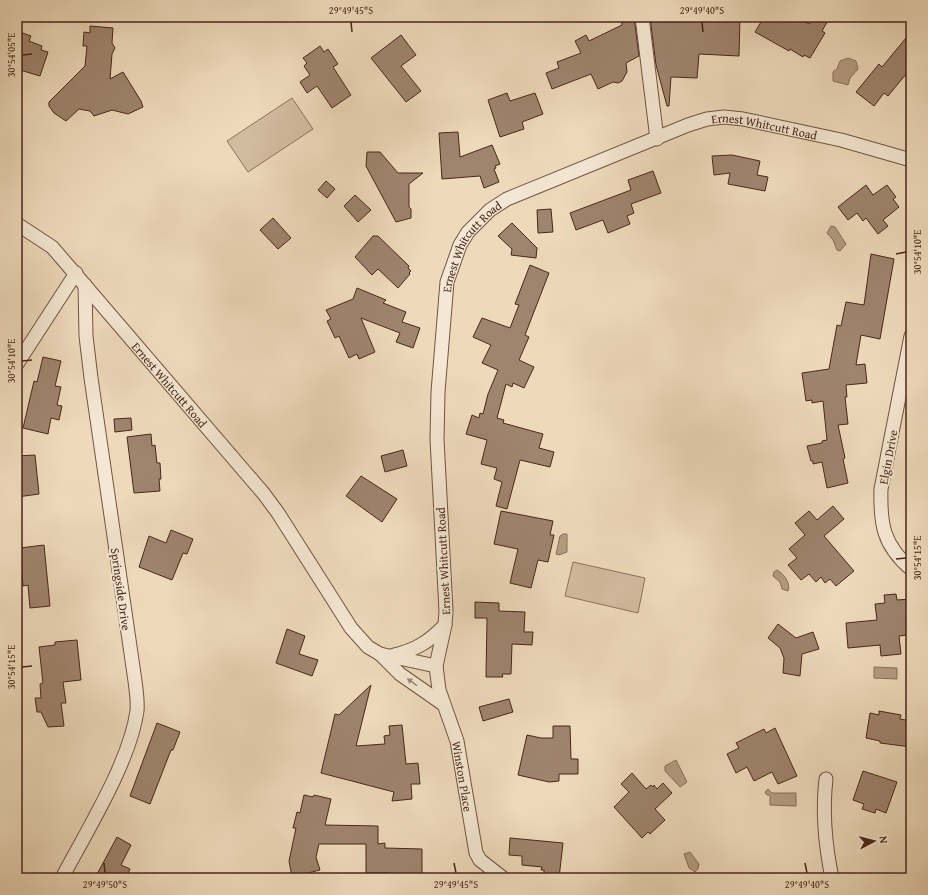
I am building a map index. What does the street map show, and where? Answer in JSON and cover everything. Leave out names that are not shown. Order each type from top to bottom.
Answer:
[{"type":"street","points":[[642,17],[657,139]]},
{"type":"street","name":"Ernest Whitcutt Road","points":[[17,224],[52,247],[76,273],[264,494],[282,519],[351,628],[368,647],[385,655],[436,666],[445,625],[446,611],[437,439],[438,392],[447,282],[460,245],[468,232],[490,210],[507,199],[657,139],[688,125],[707,119],[724,117],[744,118],[841,140],[911,160]]},
{"type":"street","points":[[17,364],[76,273]]},
{"type":"street","name":"Springside Drive","points":[[62,878],[120,763],[130,738],[137,709],[135,681],[95,409],[86,336],[85,285]]},
{"type":"street","name":"Elgin Drive","points":[[911,336],[881,489],[881,510],[887,539],[894,552],[911,569]]},
{"type":"street","points":[[385,655],[416,649],[430,640],[445,625]]},
{"type":"street","name":"Ernest Whitcutt Road","points":[[385,655],[400,674],[444,704]]},
{"type":"street","name":"Winston Place","points":[[436,666],[437,678],[444,704],[457,741],[476,854],[480,860],[503,878]]},
{"type":"street","points":[[826,779],[823,799],[824,838],[832,878]]},
{"type":"shaded area","points":[[848,58],[856,61],[858,69],[850,78],[848,85],[833,81],[833,72],[837,69],[840,61]]},
{"type":"shaded area","points":[[292,98],[313,129],[248,172],[227,141]]},
{"type":"shaded area","points":[[831,226],[835,227],[846,244],[840,251],[837,250],[833,240],[827,233]]},
{"type":"shaded area","points":[[567,534],[567,552],[559,555],[556,554],[560,536]]},
{"type":"shaded area","points":[[573,562],[645,578],[638,613],[565,596]]},
{"type":"shaded area","points":[[777,570],[786,579],[789,585],[788,591],[782,589],[780,582],[773,576],[774,572]]},
{"type":"shaded area","points":[[874,667],[897,668],[897,679],[874,678]]},
{"type":"shaded area","points":[[676,760],[687,782],[680,787],[665,771],[665,766]]},
{"type":"shaded area","points":[[768,789],[772,793],[796,793],[796,806],[770,805],[770,795],[767,795],[765,792]]},
{"type":"shaded area","points":[[690,852],[699,864],[698,869],[695,872],[689,868],[684,854]]},
{"type":"building","points":[[621,17],[634,17],[639,56],[626,63],[627,72],[622,81],[618,83],[613,82],[598,89],[591,74],[552,89],[546,73],[559,68],[557,62],[581,53],[575,41],[586,35],[589,41],[622,25]]},
{"type":"building","points":[[650,17],[740,18],[739,56],[699,54],[697,78],[671,77],[669,106],[667,106],[656,65]]},
{"type":"building","points":[[764,17],[797,17],[809,24],[814,17],[830,17],[822,31],[825,33],[810,58],[804,55],[803,57],[790,49],[789,51],[755,32]]},
{"type":"building","points":[[90,26],[113,28],[112,43],[115,48],[112,54],[110,79],[123,72],[141,101],[143,107],[128,114],[112,110],[94,116],[90,111],[79,109],[66,121],[54,113],[49,106],[49,102],[85,66],[87,46],[83,46],[84,32],[90,33]]},
{"type":"building","points":[[17,31],[31,36],[29,41],[42,46],[41,50],[48,52],[40,76],[17,70]]},
{"type":"building","points":[[911,32],[911,68],[888,96],[884,93],[874,106],[856,92],[879,64],[882,67]]},
{"type":"building","points":[[401,35],[416,55],[401,66],[421,91],[406,102],[371,58]]},
{"type":"building","points":[[320,46],[324,52],[328,49],[338,64],[333,67],[351,95],[332,108],[317,86],[307,93],[300,82],[310,75],[304,66],[307,63],[303,58]]},
{"type":"building","points":[[507,93],[510,101],[535,93],[543,114],[522,122],[524,129],[500,137],[488,100]]},
{"type":"building","points":[[458,132],[460,157],[492,145],[500,164],[495,166],[496,168],[494,169],[499,182],[484,188],[480,176],[442,179],[439,133]]},
{"type":"building","points":[[367,152],[380,152],[398,173],[423,173],[409,184],[409,207],[411,209],[411,218],[396,222],[366,166]]},
{"type":"building","points":[[732,155],[760,161],[757,175],[768,177],[765,191],[728,184],[730,173],[714,175],[712,156]]},
{"type":"building","points":[[653,171],[661,193],[631,204],[634,213],[627,216],[630,224],[608,233],[603,220],[576,230],[570,213],[631,190],[628,180]]},
{"type":"building","points":[[326,181],[335,189],[327,198],[318,190]]},
{"type":"building","points":[[866,185],[873,195],[887,185],[896,197],[893,199],[899,207],[883,220],[888,226],[878,234],[866,218],[863,221],[857,213],[848,220],[838,207]]},
{"type":"building","points":[[355,195],[371,210],[358,222],[344,206]]},
{"type":"building","points":[[551,209],[553,232],[538,233],[537,210]]},
{"type":"building","points":[[273,218],[291,238],[278,249],[260,230]]},
{"type":"building","points":[[512,223],[537,248],[536,258],[511,255],[512,249],[498,236]]},
{"type":"building","points":[[373,236],[378,236],[409,266],[408,268],[411,271],[409,273],[410,274],[398,288],[378,269],[372,275],[355,257]]},
{"type":"building","points":[[871,254],[894,259],[880,339],[861,335],[856,365],[865,364],[867,383],[846,385],[847,397],[845,397],[848,424],[838,425],[845,458],[843,459],[848,483],[827,488],[822,462],[813,464],[807,446],[822,443],[822,441],[827,440],[823,401],[812,403],[812,400],[806,401],[802,373],[829,369],[837,325],[841,326],[846,302],[864,305]]},
{"type":"building","points":[[530,265],[549,273],[525,335],[529,337],[519,360],[534,367],[524,388],[513,383],[512,387],[506,384],[497,418],[504,420],[503,423],[543,434],[539,448],[554,452],[550,467],[520,460],[507,509],[496,506],[502,482],[494,479],[497,468],[481,464],[487,440],[466,434],[472,415],[479,418],[480,413],[483,414],[488,394],[498,370],[482,363],[491,345],[473,337],[482,318],[510,328],[519,305],[515,304]]},
{"type":"building","points":[[357,288],[386,300],[383,303],[406,312],[402,322],[420,328],[413,348],[396,342],[400,333],[361,318],[375,352],[359,359],[357,354],[349,358],[339,336],[335,338],[327,321],[331,319],[326,310],[353,299]]},
{"type":"building","points":[[43,357],[61,361],[55,386],[61,387],[57,405],[62,406],[59,420],[51,418],[48,434],[23,428],[34,381],[37,382]]},
{"type":"building","points":[[131,418],[132,430],[115,432],[114,419]]},
{"type":"building","points":[[151,434],[152,446],[155,445],[157,463],[160,463],[160,491],[134,493],[127,437]]},
{"type":"building","points":[[403,450],[407,466],[385,472],[381,456]]},
{"type":"building","points":[[35,455],[39,494],[17,497],[17,456]]},
{"type":"building","points":[[361,476],[397,499],[382,522],[346,496]]},
{"type":"building","points":[[833,506],[844,519],[824,536],[854,571],[836,586],[830,579],[825,583],[821,577],[816,582],[809,574],[801,580],[788,565],[797,558],[789,549],[805,535],[795,523],[809,511],[817,520]]},
{"type":"building","points":[[501,511],[553,521],[550,535],[554,535],[548,562],[538,560],[531,588],[510,583],[518,549],[494,544]]},
{"type":"building","points":[[171,530],[193,539],[187,554],[183,553],[172,580],[139,567],[149,536],[166,543]]},
{"type":"building","points":[[44,545],[50,606],[30,608],[28,585],[23,586],[20,548]]},
{"type":"building","points":[[896,594],[897,600],[911,599],[911,617],[909,617],[911,630],[907,630],[908,635],[899,636],[901,654],[881,656],[880,645],[848,648],[846,623],[877,620],[875,604],[885,603],[884,595]]},
{"type":"building","points":[[475,602],[499,603],[499,611],[525,612],[524,632],[533,632],[532,645],[512,644],[511,674],[502,674],[503,677],[486,677],[487,618],[475,618]]},
{"type":"building","points":[[778,624],[796,638],[813,632],[819,649],[802,654],[800,676],[783,673],[784,658],[780,648],[768,638]]},
{"type":"building","points":[[287,629],[305,636],[299,654],[318,660],[312,676],[276,663]]},
{"type":"building","points":[[77,640],[81,680],[63,682],[66,703],[61,703],[64,726],[48,727],[41,712],[37,712],[35,698],[41,698],[40,684],[43,683],[39,647],[55,645],[55,642]]},
{"type":"building","points":[[371,685],[356,746],[385,744],[384,736],[390,735],[389,726],[402,725],[406,764],[418,763],[420,784],[411,784],[412,799],[392,801],[394,792],[321,773],[335,714],[339,715]]},
{"type":"building","points":[[509,699],[513,712],[483,721],[479,707]]},
{"type":"building","points":[[879,711],[901,715],[900,719],[911,721],[911,747],[880,743],[880,741],[866,738],[870,713],[879,715]]},
{"type":"building","points":[[157,723],[180,732],[173,750],[171,750],[150,804],[130,796]]},
{"type":"building","points":[[553,726],[570,726],[571,759],[578,759],[578,774],[559,774],[559,781],[549,782],[518,775],[527,735],[541,738],[553,738]]},
{"type":"building","points":[[775,728],[797,776],[778,784],[772,772],[754,781],[747,767],[736,773],[727,754],[739,748],[736,743],[764,729],[766,733]]},
{"type":"building","points":[[863,771],[897,782],[886,813],[876,809],[875,813],[862,809],[864,804],[853,800]]},
{"type":"building","points":[[632,773],[646,789],[651,785],[653,787],[654,785],[657,789],[663,783],[672,793],[655,809],[665,820],[650,834],[648,832],[642,838],[614,807],[629,792],[621,784]]},
{"type":"building","points":[[304,795],[313,797],[314,795],[331,799],[325,825],[378,826],[378,844],[385,843],[385,848],[422,849],[422,878],[389,878],[390,873],[366,873],[366,844],[319,844],[316,857],[320,870],[292,877],[289,861],[296,828],[293,828],[297,812],[300,813]]},
{"type":"building","points":[[117,837],[131,845],[121,865],[130,869],[126,878],[95,878]]},
{"type":"building","points":[[510,838],[563,843],[559,878],[544,878],[544,870],[541,870],[542,867],[522,865],[522,856],[509,855]]}]
